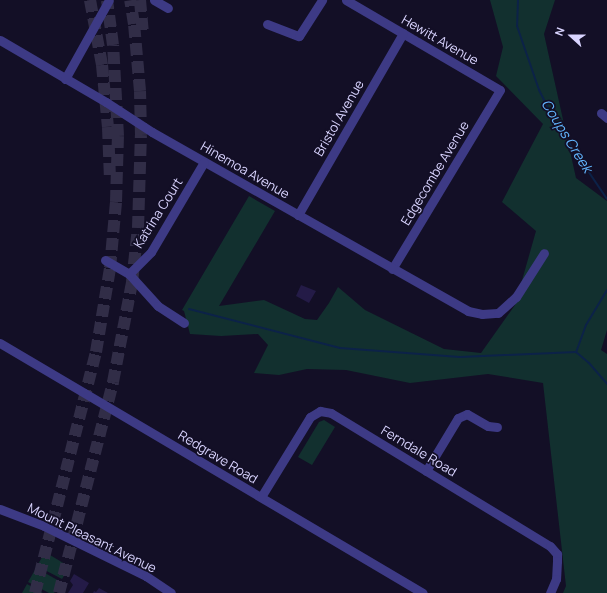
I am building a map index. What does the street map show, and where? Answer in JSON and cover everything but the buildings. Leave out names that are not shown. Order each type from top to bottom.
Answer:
[{"type":"street","points":[[65,79],[108,0]]},
{"type":"street","points":[[154,0],[168,8]]},
{"type":"street","points":[[267,24],[299,36],[322,0]]},
{"type":"street","name":"Hewitt Avenue","points":[[346,0],[500,90]]},
{"type":"street","name":"Bristol Avenue","points":[[298,216],[403,33]]},
{"type":"street","name":"Hinemoa Avenue","points":[[0,40],[204,162],[468,311],[482,314],[498,313],[516,297],[544,253]]},
{"type":"street","name":"Edgecombe Avenue","points":[[392,269],[500,90]]},
{"type":"street","name":"Katrina Court","points":[[129,274],[151,252],[204,162]]},
{"type":"street","points":[[105,260],[129,274],[154,303],[184,323]]},
{"type":"street","name":"Redgrave Road","points":[[0,343],[423,593]]},
{"type":"street","name":"Ferndale Road","points":[[261,497],[310,417],[320,411],[331,413],[554,550],[557,554],[557,571],[550,593]]},
{"type":"street","points":[[426,471],[458,418],[467,414],[488,426],[496,427]]},
{"type":"street","name":"Mount Pleasant Avenue","points":[[0,509],[44,526],[146,576],[165,591]]},
{"type":"green space","points":[[490,0],[555,0],[544,34],[576,178],[607,201],[607,330],[601,350],[607,354],[607,593],[563,593],[566,586],[543,383],[488,374],[410,383],[346,370],[307,369],[279,375],[254,373],[268,345],[258,334],[221,336],[190,334],[184,311],[182,310],[249,196],[275,211],[219,306],[264,300],[305,319],[317,320],[338,287],[365,310],[444,349],[481,353],[515,305],[536,231],[502,202],[543,124],[496,76],[503,47]]},
{"type":"green space","points":[[324,420],[335,427],[312,465],[298,457],[319,422]]},
{"type":"green space","points":[[45,552],[70,567],[62,579],[37,566]]},
{"type":"green space","points":[[36,568],[61,582],[54,593],[49,593],[28,582]]},
{"type":"green space","points":[[27,584],[43,593],[22,593]]},
{"type":"waterway","name":"Coups Creek","points":[[518,0],[517,26],[539,90],[557,125],[607,199]]},
{"type":"waterway","name":"Coups Creek","points":[[607,290],[586,325],[576,352],[589,363],[607,384]]},
{"type":"waterway","points":[[189,309],[340,348],[460,357],[576,352]]},
{"type":"tunnel","points":[[90,0],[102,65],[108,127],[110,180]]},
{"type":"tunnel","points":[[35,593],[96,352],[110,268],[116,202],[118,136],[113,45],[107,0]]},
{"type":"tunnel","points":[[59,593],[113,382],[132,282],[138,228],[141,135],[140,91],[134,24],[130,0]]},
{"type":"tunnel","points":[[140,0],[143,33]]}]
